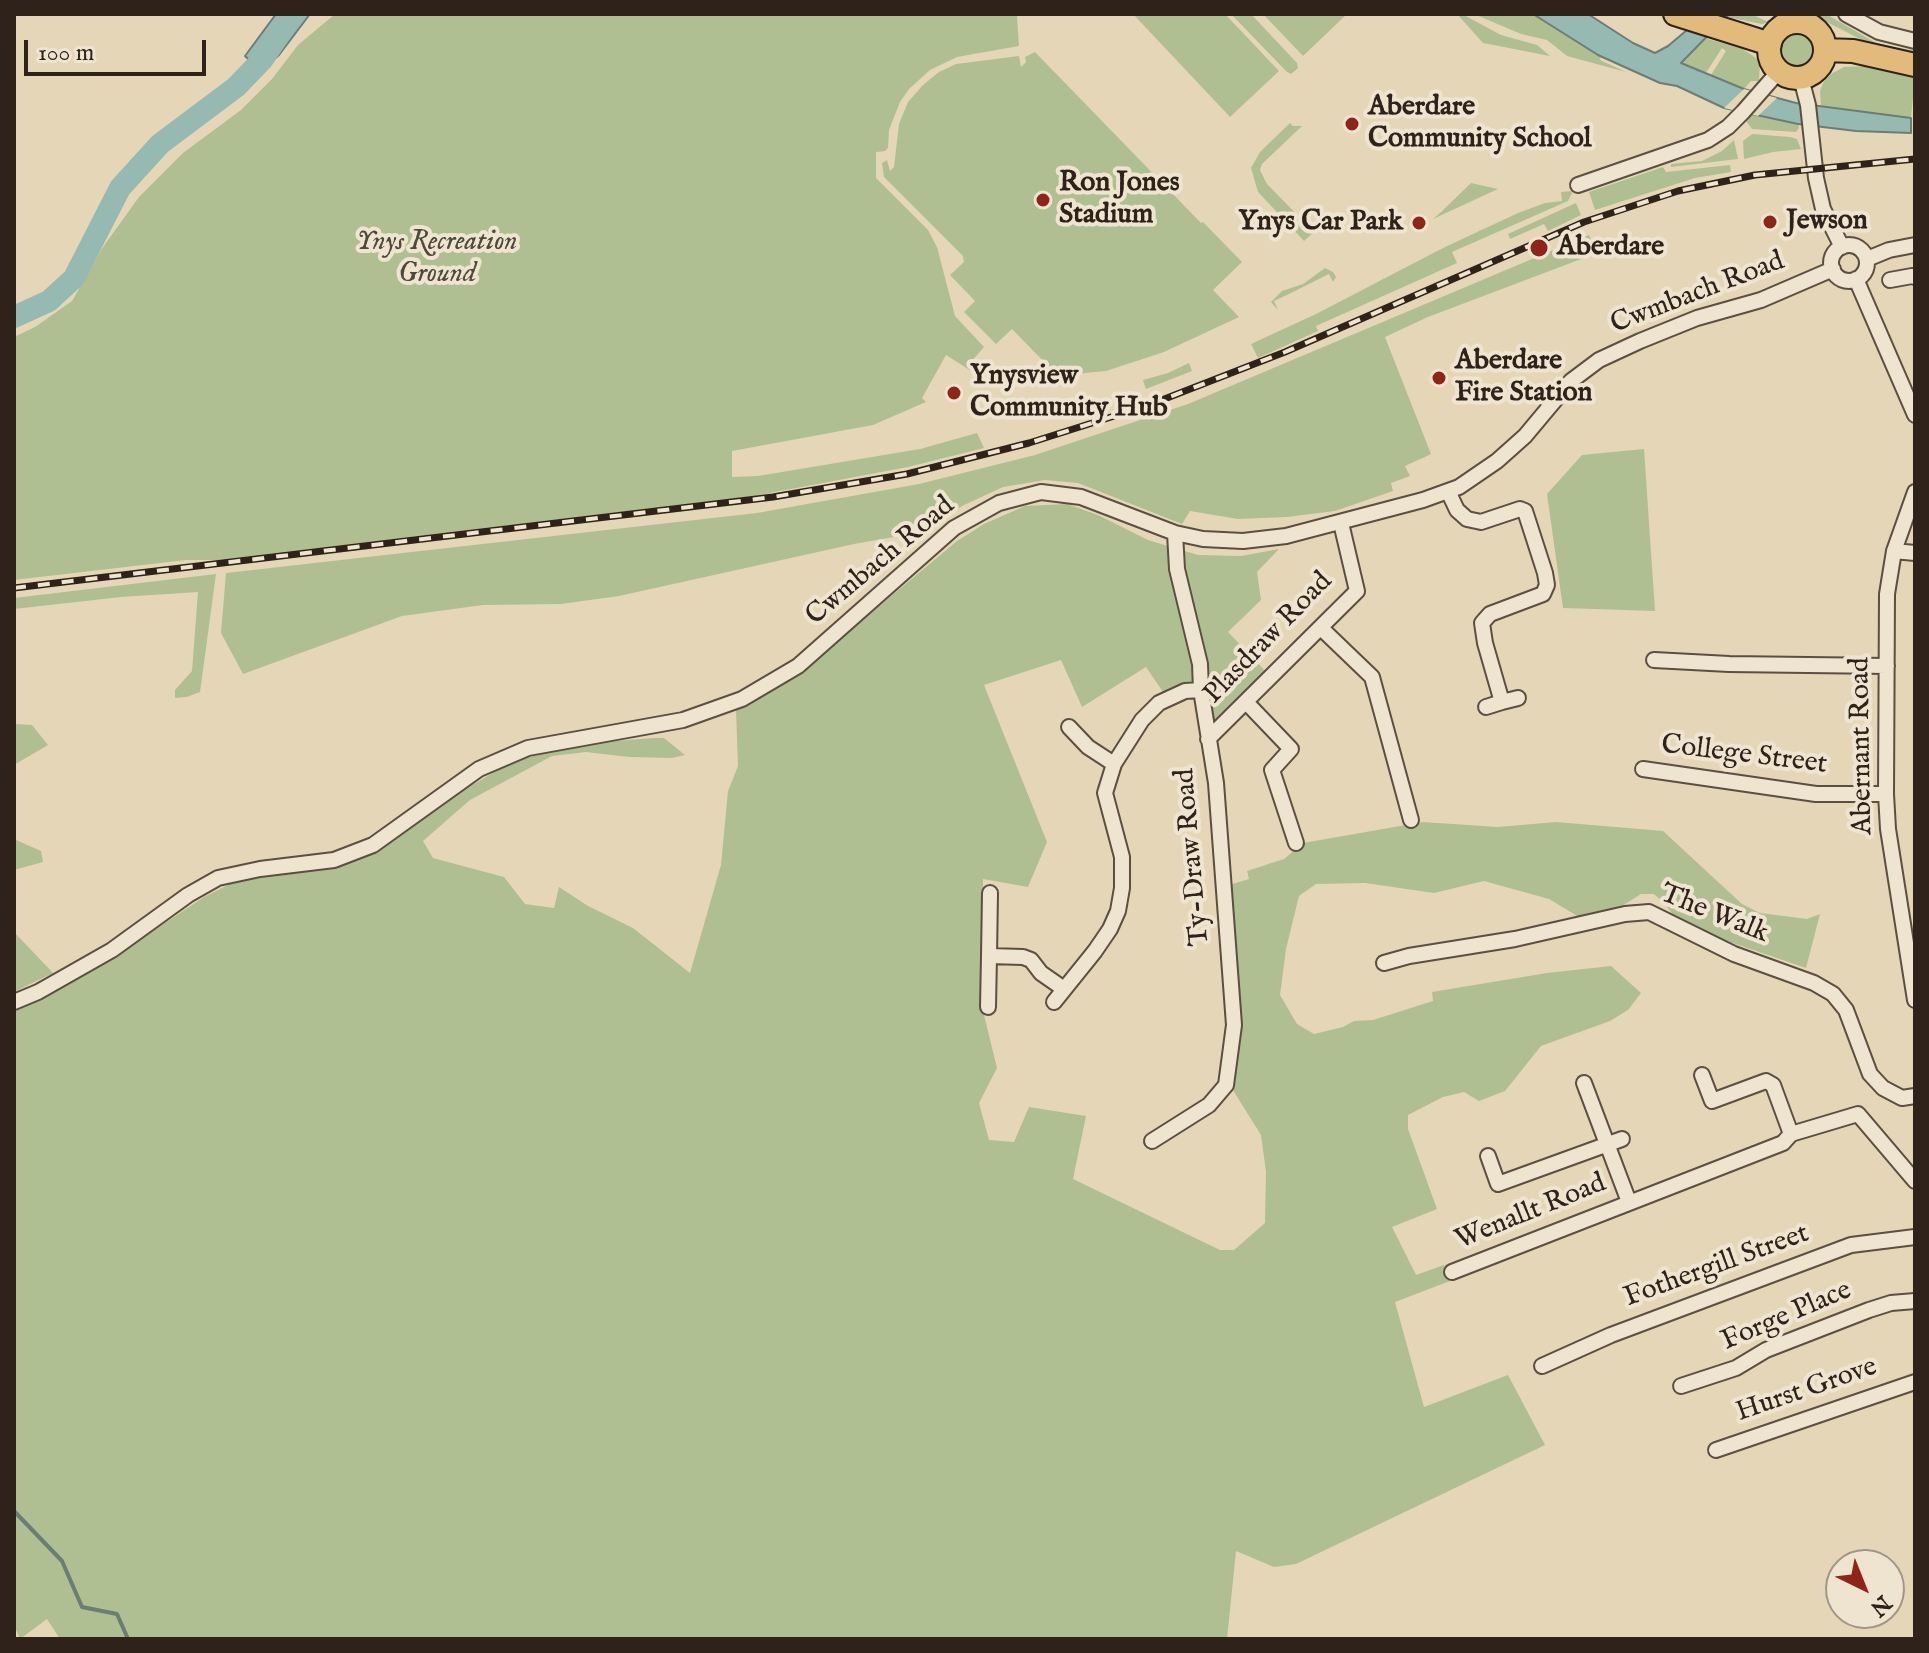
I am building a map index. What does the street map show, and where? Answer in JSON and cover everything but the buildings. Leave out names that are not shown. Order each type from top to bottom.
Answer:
[{"type":"main road","points":[[1684,17],[1770,44]]},
{"type":"main road","points":[[1796,22],[1805,23],[1820,34],[1824,58],[1816,71],[1793,78],[1779,71],[1771,58],[1770,44],[1780,29],[1796,22]]},
{"type":"main road","points":[[1825,50],[1853,51],[1915,65]]},
{"type":"street","points":[[1846,14],[1879,32],[1915,41]]},
{"type":"street","points":[[1578,185],[1695,146],[1720,133],[1779,71]]},
{"type":"street","points":[[1801,78],[1808,105],[1816,178],[1823,209],[1842,247]]},
{"type":"street","points":[[1867,259],[1889,250],[1915,245]]},
{"type":"street","points":[[1842,247],[1857,247],[1867,259],[1866,269],[1856,279],[1840,277],[1833,269],[1834,254],[1842,247]]},
{"type":"street","name":"Cwmbach Road","points":[[14,1002],[38,992],[112,950],[188,895],[218,878],[260,869],[334,860],[373,845],[479,769],[528,748],[683,720],[742,699],[798,666],[954,528],[999,503],[1041,492],[1081,497],[1175,533],[1203,539],[1243,541],[1286,536],[1423,500],[1459,487],[1497,461],[1525,436],[1571,381],[1599,360],[1683,324],[1741,307],[1833,269]]},
{"type":"street","points":[[1890,280],[1915,277]]},
{"type":"street","points":[[1856,279],[1915,415]]},
{"type":"street","points":[[1448,491],[1457,510],[1467,519],[1481,522],[1520,509],[1525,511],[1539,550],[1547,585],[1543,594],[1490,614],[1482,623],[1502,702]]},
{"type":"street","name":"Abernant Road","points":[[1915,492],[1894,551],[1887,594],[1886,794],[1888,829],[1915,1000]]},
{"type":"street","name":"Plasdraw Road","points":[[1208,739],[1357,591],[1341,523]]},
{"type":"street","name":"Ty-Draw Road","points":[[1152,1141],[1209,1105],[1226,1085],[1234,1025],[1216,783],[1201,690],[1200,664],[1177,569],[1175,533]]},
{"type":"street","points":[[1894,551],[1915,553]]},
{"type":"street","points":[[1321,628],[1372,677],[1411,820]]},
{"type":"street","points":[[1654,660],[1887,666]]},
{"type":"street","points":[[1054,1002],[1103,940],[1118,911],[1122,857],[1105,793],[1114,764],[1142,720],[1159,703],[1185,691],[1201,690]]},
{"type":"street","points":[[1486,707],[1518,698]]},
{"type":"street","points":[[1247,703],[1291,749],[1272,770],[1296,843]]},
{"type":"street","points":[[1069,727],[1088,747],[1114,764]]},
{"type":"street","name":"College Street","points":[[1643,769],[1816,794],[1886,794]]},
{"type":"street","points":[[988,1007],[990,893]]},
{"type":"street","name":"The Walk","points":[[1384,963],[1515,939],[1625,914],[1649,912],[1734,954],[1814,983],[1833,994],[1846,1010],[1870,1074],[1883,1088],[1902,1098],[1915,1096]]},
{"type":"street","points":[[989,956],[1031,960],[1041,973],[1064,989]]},
{"type":"street","points":[[1702,1075],[1712,1101],[1766,1081],[1773,1085],[1791,1134]]},
{"type":"street","name":"Wenallt Road","points":[[1584,1083],[1629,1202]]},
{"type":"street","name":"Wenallt Road","points":[[1452,1272],[1783,1143],[1791,1134],[1858,1114],[1915,1181]]},
{"type":"street","points":[[1488,1156],[1498,1184],[1622,1139]]},
{"type":"street","name":"Fothergill Street","points":[[1542,1366],[1611,1335],[1851,1245],[1915,1237]]},
{"type":"street","name":"Forge Place","points":[[1681,1386],[1736,1368],[1766,1350],[1869,1310],[1891,1303],[1915,1301]]},
{"type":"street","name":"Hurst Grove","points":[[1716,1450],[1915,1382]]},
{"type":"green space","name":"Ynys Recreation Ground","points":[[335,14],[1019,14],[1019,46],[957,57],[930,70],[900,102],[889,130],[888,148],[876,152],[876,178],[928,230],[937,247],[955,316],[984,347],[970,363],[979,371],[976,374],[946,355],[922,398],[926,402],[873,425],[732,451],[732,477],[758,476],[920,449],[977,433],[984,448],[908,467],[754,496],[217,560],[186,560],[14,580],[14,337],[35,327],[72,301],[103,247],[139,197],[183,153],[241,110],[272,79],[298,45]]},
{"type":"green space","points":[[1133,14],[1225,14],[1279,71],[1230,117]]},
{"type":"green space","points":[[1231,14],[1251,14],[1297,63],[1298,68],[1291,74],[1287,72]]},
{"type":"green space","points":[[1263,14],[1347,14],[1303,56]]},
{"type":"green space","points":[[1457,14],[1501,35],[1537,45],[1550,56],[1483,43]]},
{"type":"green space","points":[[1474,14],[1533,14],[1601,56],[1600,60],[1626,72],[1567,56],[1547,40],[1521,34]]},
{"type":"green space","points":[[1729,14],[1751,14],[1766,21],[1773,20],[1779,14],[1802,14],[1762,24],[1727,17]]},
{"type":"green space","points":[[1811,14],[1826,14],[1876,43],[1915,51],[1915,56],[1866,42]]},
{"type":"green space","points":[[1799,33],[1812,38],[1817,51],[1812,64],[1799,69],[1786,64],[1781,51],[1786,38]]},
{"type":"green space","points":[[1705,38],[1752,55],[1760,62],[1759,81],[1751,81],[1744,89],[1711,75],[1726,51],[1722,48],[1706,73],[1681,63]]},
{"type":"green space","name":"Ron Jones Stadium","points":[[1035,52],[1242,262],[1213,290],[1239,317],[1164,352],[1106,371],[1053,376],[1053,371],[1012,329],[996,344],[964,312],[975,301],[950,275],[964,262],[963,256],[884,177],[882,163],[887,160],[890,171],[894,167],[899,124],[908,102],[939,72],[956,64],[1019,56],[1021,67],[1026,62],[1025,57]]},
{"type":"green space","points":[[1867,66],[1915,76],[1911,118],[1821,107],[1820,91],[1831,74],[1844,67]]},
{"type":"green space","points":[[1751,114],[1798,124],[1799,128],[1796,132],[1752,129],[1746,121]]},
{"type":"green space","points":[[1290,123],[1302,126],[1262,164],[1260,170],[1267,184],[1314,232],[1304,241],[1258,192],[1251,168],[1260,152]]},
{"type":"green space","points":[[1752,134],[1797,139],[1801,149],[1744,159],[1743,141]]},
{"type":"green space","points":[[1734,140],[1738,159],[1671,167],[1671,164],[1702,161],[1722,151]]},
{"type":"green space","points":[[1730,165],[1731,172],[1695,178],[1595,210],[1589,192],[1663,167],[1666,172]]},
{"type":"green space","points":[[1471,183],[1498,189],[1433,219],[1440,213]]},
{"type":"green space","points":[[1573,191],[1568,201],[1452,252],[1457,263],[1316,326],[1318,331],[1258,358],[1251,344],[1445,247],[1518,213],[1545,203],[1562,201],[1561,192]]},
{"type":"green space","points":[[1576,203],[1581,215],[1548,231],[1544,224],[1510,239],[1508,234]]},
{"type":"green space","points":[[1589,235],[1597,253],[1428,317],[1385,337],[1431,454],[1405,466],[1410,476],[1391,483],[1393,491],[1335,511],[1238,519],[1190,511],[1182,524],[1078,483],[1045,480],[1003,487],[962,506],[928,531],[854,544],[619,596],[561,604],[483,605],[402,616],[243,674],[221,633],[226,573],[757,513],[919,484],[1035,455],[1188,404]]},
{"type":"green space","points":[[1325,268],[1336,277],[1333,282],[1329,274],[1274,301],[1278,310],[1271,302],[1282,291],[1303,284]]},
{"type":"green space","points":[[1189,363],[1192,371],[1146,389],[1143,380]]},
{"type":"green space","points":[[1644,449],[1655,611],[1563,608],[1547,494],[1582,455]]},
{"type":"green space","points":[[1067,504],[1098,515],[1148,540],[1198,555],[1241,556],[1279,549],[1257,572],[1261,600],[1228,632],[1267,673],[1212,726],[1208,680],[1163,692],[1146,667],[1082,707],[1061,660],[984,685],[1047,842],[1028,887],[983,879],[983,1011],[997,1068],[979,1103],[989,1140],[1014,1142],[1029,1107],[1086,1116],[1073,1179],[1220,1250],[1234,1250],[1265,1223],[1266,1172],[1261,1135],[1231,1087],[1229,885],[1249,879],[1247,871],[1284,859],[1303,843],[1423,822],[1498,827],[1556,822],[1663,831],[1742,904],[1760,913],[1807,919],[1820,914],[1806,968],[1721,939],[1674,916],[1654,894],[1641,894],[1622,906],[1579,917],[1549,899],[1484,881],[1434,893],[1365,883],[1316,884],[1299,896],[1286,949],[1280,995],[1297,1024],[1314,1034],[1433,1001],[1432,992],[1547,973],[1611,966],[1641,993],[1628,1010],[1610,1021],[1541,1046],[1505,1091],[1479,1101],[1464,1092],[1443,1097],[1408,1115],[1408,1129],[1437,1209],[1392,1227],[1416,1275],[1444,1265],[1450,1281],[1395,1302],[1424,1407],[1508,1375],[1545,1445],[1296,1564],[1274,1567],[1236,1551],[1227,1639],[60,1639],[47,1619],[20,1639],[14,1625],[14,1010],[108,961],[204,897],[232,883],[259,875],[315,870],[339,864],[513,761],[580,744],[653,738],[664,738],[685,755],[672,758],[629,757],[586,752],[552,756],[470,800],[423,841],[433,858],[504,877],[525,904],[554,908],[559,887],[588,906],[633,928],[690,973],[721,865],[728,791],[738,766],[736,710],[792,679],[957,541],[984,524],[1025,506]]},
{"type":"green space","points":[[216,574],[200,692],[187,697],[175,698],[175,690],[192,671],[198,592],[14,609],[14,598]]},
{"type":"green space","points":[[14,724],[32,725],[48,745],[14,765]]},
{"type":"green space","points":[[14,839],[41,851],[43,862],[14,870]]},
{"type":"green space","points":[[14,932],[53,973],[14,992]]},
{"type":"water","points":[[276,14],[310,14],[279,55],[261,71],[245,56]]},
{"type":"water","points":[[1533,14],[1588,14],[1633,43],[1655,53],[1706,14],[1729,14],[1681,63],[1744,89],[1796,103],[1911,118],[1911,133],[1798,124],[1724,108],[1598,55]]},
{"type":"pier","points":[[1744,89],[1777,98],[1758,116],[1724,108]]},
{"type":"waterway","points":[[14,317],[49,301],[74,278],[120,188],[160,144],[236,87],[263,59],[293,14]]},
{"type":"waterway","points":[[14,1511],[62,1561],[82,1607],[117,1614],[128,1639]]},
{"type":"railway","points":[[14,588],[773,497],[907,474],[1029,443],[1149,405],[1285,352],[1584,222],[1678,191],[1755,175],[1915,159]]},
{"type":"place","name":"Aberdare Community School","points":[[1352,124]]},
{"type":"place","name":"Ron Jones Stadium","points":[[1043,200]]},
{"type":"place","name":"Jewson","points":[[1770,222]]},
{"type":"place","name":"Ynys Car Park","points":[[1419,223]]},
{"type":"place","name":"Aberdare","points":[[1539,248]]},
{"type":"place","name":"Aberdare Fire Station","points":[[1439,378]]},
{"type":"place","name":"Ynysview Community Hub","points":[[954,393]]}]
